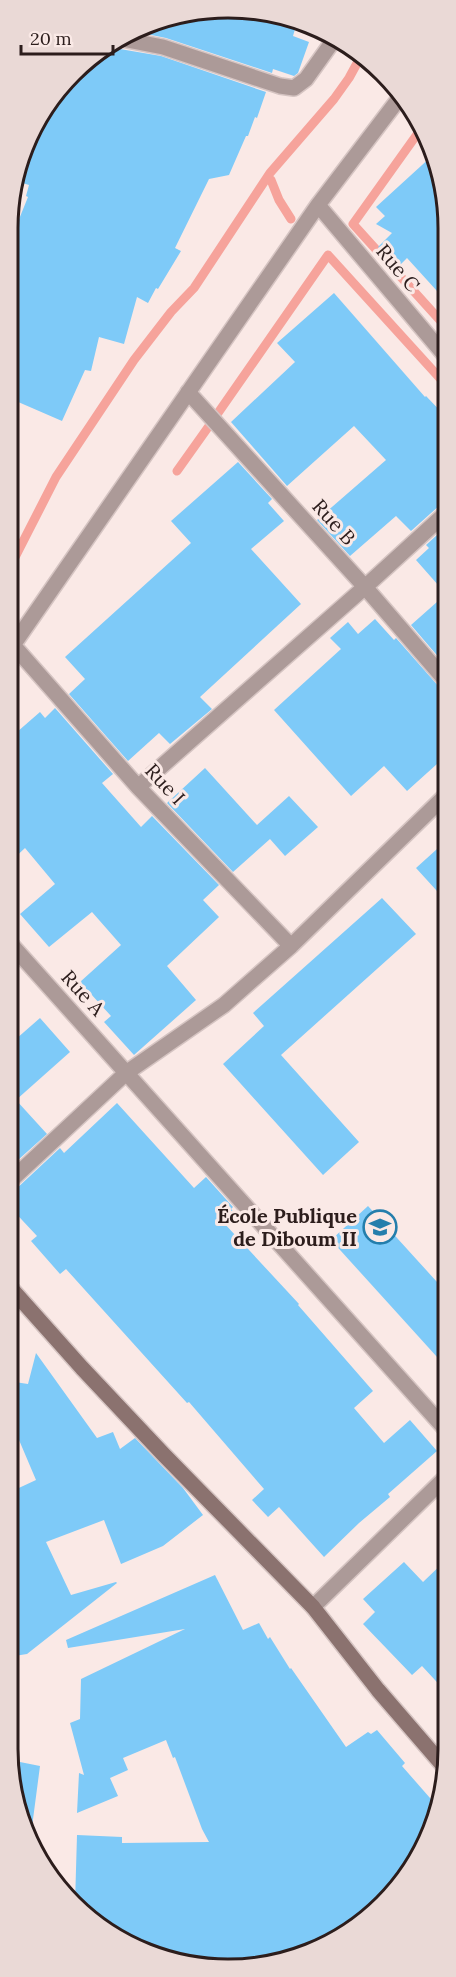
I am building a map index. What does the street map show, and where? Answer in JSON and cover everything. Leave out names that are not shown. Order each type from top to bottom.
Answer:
[{"type":"main road","points":[[18,1296],[155,1446],[313,1608],[378,1690],[437,1759]]},
{"type":"street","points":[[133,41],[163,47],[280,86],[294,88],[306,79],[330,45]]},
{"type":"street","points":[[18,638],[318,204],[396,102]]},
{"type":"street","name":"Rue C","points":[[318,204],[438,347]]},
{"type":"street","name":"Rue B","points":[[188,392],[365,587],[438,672]]},
{"type":"street","points":[[138,787],[438,520]]},
{"type":"street","name":"Rue I","points":[[18,656],[138,787],[291,946]]},
{"type":"street","points":[[18,1174],[126,1073],[224,1005],[291,946],[438,803]]},
{"type":"street","name":"Rue A","points":[[18,952],[438,1421]]},
{"type":"street","points":[[313,1608],[438,1485]]},
{"type":"building","points":[[228,18],[255,20],[295,29],[293,36],[309,42],[298,73],[294,76],[273,69],[272,73],[166,38],[148,34],[187,22]]},
{"type":"building","points":[[119,48],[161,56],[266,92],[257,118],[255,117],[229,175],[209,179],[175,248],[181,251],[158,289],[156,288],[148,303],[137,297],[124,344],[99,337],[91,371],[85,370],[62,421],[18,402],[18,228],[19,220],[28,197],[26,196],[29,185],[23,183],[29,160],[46,123],[61,100],[100,61]]},
{"type":"building","points":[[427,160],[436,201],[438,292],[407,258],[397,268],[378,247],[392,233],[376,224],[385,216],[376,207]]},
{"type":"building","points":[[334,293],[425,397],[438,409],[438,507],[411,531],[396,516],[350,556],[317,520],[386,460],[354,426],[287,486],[231,422],[295,362],[277,343]]},
{"type":"building","points":[[238,462],[272,499],[268,503],[284,521],[251,549],[301,604],[200,697],[212,709],[170,744],[159,733],[128,761],[69,694],[85,679],[65,657],[191,543],[171,521]]},
{"type":"building","points":[[438,534],[438,585],[416,560],[429,548],[426,545]]},
{"type":"building","points":[[438,601],[438,656],[411,625]]},
{"type":"building","points":[[375,619],[394,640],[396,638],[438,686],[438,763],[407,791],[384,766],[351,796],[274,710],[341,649],[330,638],[348,622],[358,634]]},
{"type":"building","points":[[55,708],[113,774],[102,783],[141,827],[152,816],[219,885],[203,900],[219,917],[167,966],[196,1000],[134,1055],[104,1022],[111,1016],[80,982],[121,945],[92,912],[49,947],[20,914],[55,884],[25,848],[18,855],[18,731],[40,712],[45,718]]},
{"type":"building","points":[[205,768],[257,825],[289,796],[318,827],[285,856],[270,839],[233,872],[167,803]]},
{"type":"building","points":[[438,848],[438,892],[416,868]]},
{"type":"building","points":[[382,898],[416,934],[281,1055],[359,1142],[323,1175],[223,1064],[264,1026],[253,1013]]},
{"type":"building","points":[[40,1018],[70,1052],[18,1098],[18,1037]]},
{"type":"building","points":[[18,1102],[47,1134],[18,1160]]},
{"type":"building","points":[[117,1103],[194,1188],[206,1177],[233,1207],[231,1209],[234,1212],[223,1222],[299,1304],[373,1391],[354,1408],[384,1443],[410,1420],[437,1451],[388,1494],[390,1497],[324,1557],[279,1507],[268,1517],[252,1500],[264,1489],[189,1402],[187,1403],[66,1269],[60,1274],[31,1241],[37,1236],[18,1216],[18,1187],[60,1148],[64,1153]]},
{"type":"building","points":[[368,1206],[438,1283],[438,1358],[331,1240]]},
{"type":"building","points":[[36,1353],[97,1438],[113,1432],[120,1449],[135,1438],[183,1488],[203,1515],[163,1546],[121,1564],[104,1520],[46,1542],[71,1595],[117,1583],[27,1654],[18,1655],[18,1488],[36,1480],[18,1438],[18,1382],[28,1384]]},
{"type":"building","points":[[404,1562],[423,1582],[438,1568],[438,1683],[422,1666],[412,1675],[363,1624],[375,1612],[363,1599]]},
{"type":"building","points":[[215,1575],[243,1630],[259,1623],[268,1639],[270,1637],[346,1747],[368,1732],[371,1734],[377,1730],[405,1763],[402,1766],[432,1800],[422,1829],[395,1877],[366,1907],[333,1931],[296,1948],[255,1957],[214,1959],[174,1952],[135,1937],[111,1924],[75,1892],[77,1835],[122,1837],[122,1843],[209,1842],[166,1740],[123,1758],[128,1770],[110,1778],[118,1796],[77,1813],[79,1773],[84,1775],[70,1723],[80,1719],[81,1679],[185,1629],[68,1648],[66,1640]]},
{"type":"building","points":[[19,1762],[40,1766],[32,1825],[22,1790]]},
{"type":"waterway","points":[[18,551],[56,477],[134,360],[171,312],[194,288],[270,173],[334,99],[357,62]]},
{"type":"waterway","points":[[416,135],[353,224],[438,318]]},
{"type":"waterway","points":[[271,180],[279,200],[291,219]]},
{"type":"waterway","points":[[218,413],[328,255],[438,376]]},
{"type":"waterway","points":[[177,471],[209,426]]},
{"type":"place","name":"École Publique de Diboum II","points":[[380,1227]]}]
